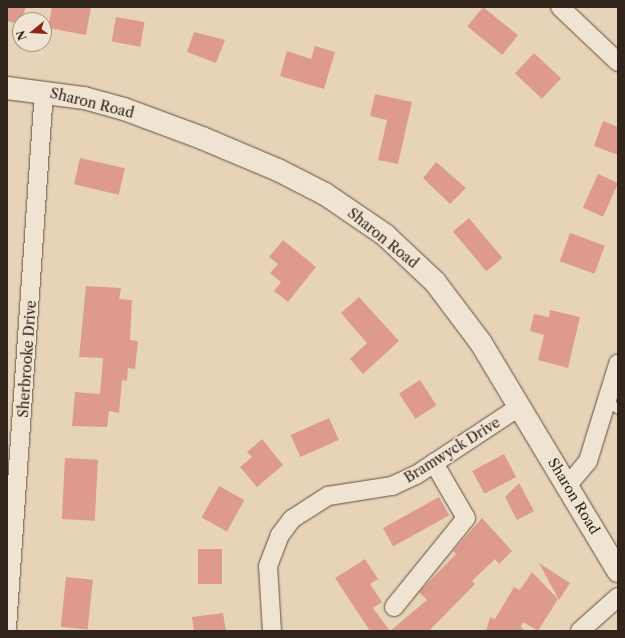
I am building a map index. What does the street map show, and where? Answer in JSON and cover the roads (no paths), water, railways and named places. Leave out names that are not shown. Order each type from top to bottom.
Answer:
[{"type":"main road","name":"Sharon Road","points":[[7,88],[44,91],[124,109],[202,138],[278,170],[357,215],[411,258],[443,291],[481,343],[568,485],[618,571]]},
{"type":"street","points":[[560,7],[618,62]]},
{"type":"street","name":"Sherbrooke Drive","points":[[7,628],[44,91]]},
{"type":"street","points":[[568,485],[588,461],[612,405],[618,364]]},
{"type":"street","name":"Bramwyck Drive","points":[[272,631],[268,566],[280,535],[292,519],[328,496],[392,486],[434,463],[519,407]]},
{"type":"street","points":[[394,607],[466,518],[434,463]]},
{"type":"street","points":[[580,631],[618,597]]}]
